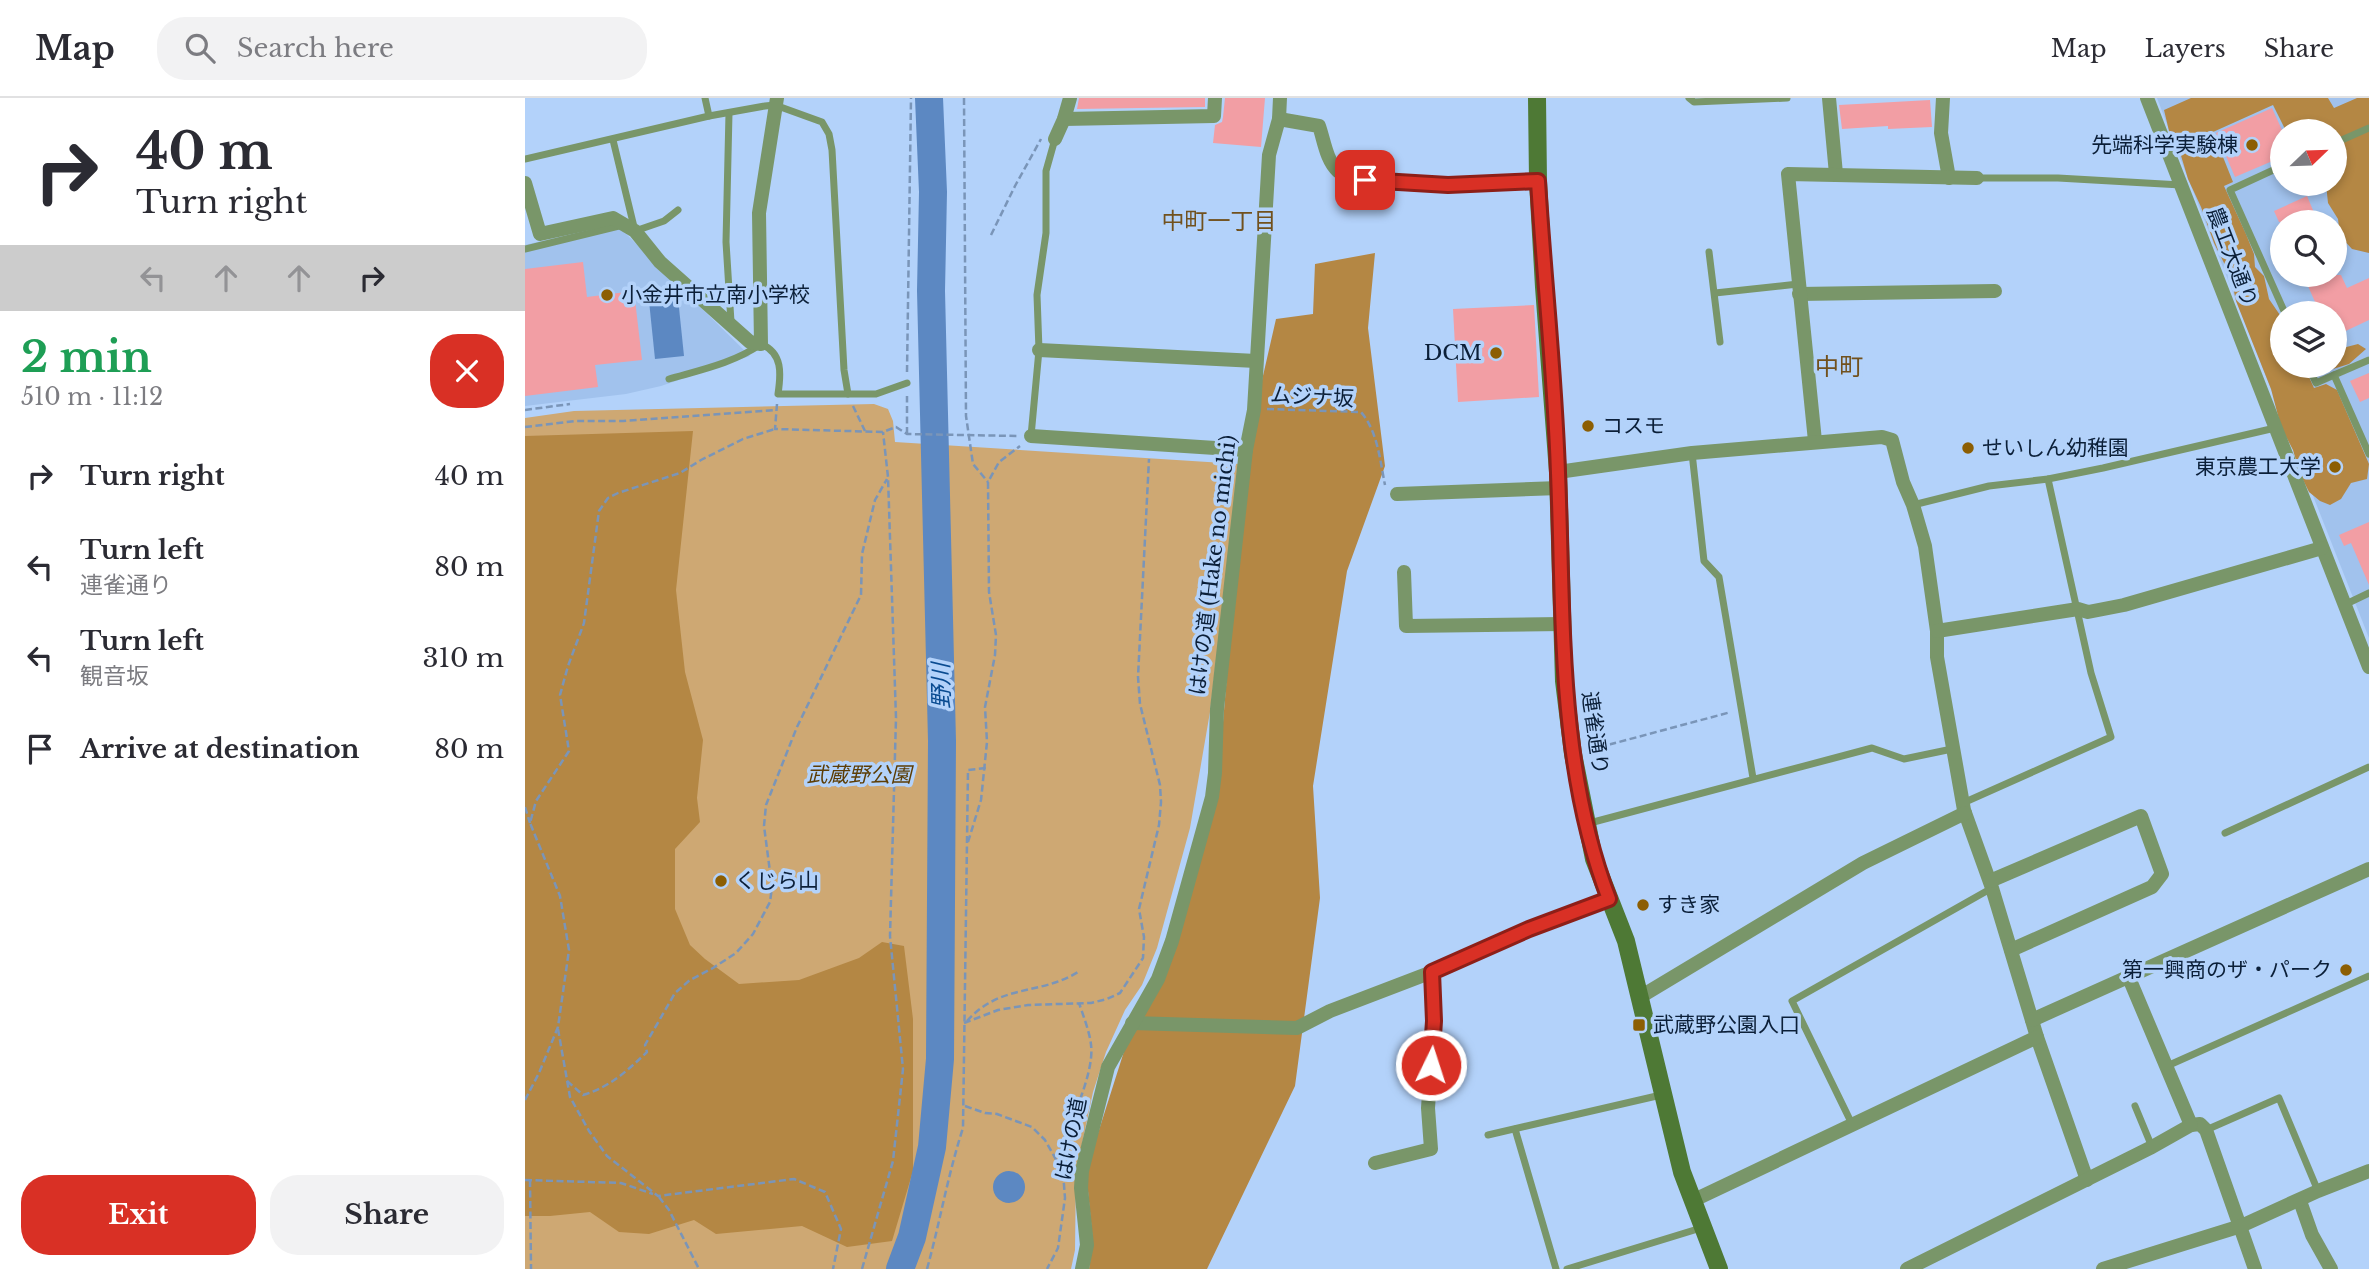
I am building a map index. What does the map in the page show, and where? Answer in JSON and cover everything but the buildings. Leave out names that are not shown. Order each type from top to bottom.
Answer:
[{"type":"main road","name":"連雀通り","points":[[1537,98],[1538,181],[1558,480],[1564,681],[1573,754],[1594,859],[1626,941],[1682,1172],[1719,1269]]},
{"type":"street","points":[[1048,138],[1064,119],[1070,98]]},
{"type":"street","points":[[1064,119],[1214,116],[1215,98]]},
{"type":"street","name":"はけの道 (Hake no michi)","points":[[1132,1023],[1158,979],[1172,941],[1212,797],[1216,773],[1217,709],[1246,450],[1254,410],[1269,155],[1279,118],[1280,98]]},
{"type":"street","points":[[1829,98],[1836,174]]},
{"type":"street","points":[[1943,98],[1941,133],[1949,178]]},
{"type":"street","name":"農工大通り","points":[[2147,98],[2369,667]]},
{"type":"street","points":[[525,183],[540,234],[613,218],[630,228],[660,262],[731,326],[750,342],[761,344],[759,213],[776,102]]},
{"type":"street","points":[[1279,118],[1319,126],[1329,156],[1338,171],[1350,177],[1448,185],[1538,181]]},
{"type":"street","points":[[1815,441],[1788,174],[1977,178]]},
{"type":"street","points":[[1799,289],[1995,291]]},
{"type":"street","points":[[1039,350],[1256,362]]},
{"type":"street","points":[[1031,436],[1246,450]]},
{"type":"street","points":[[1397,494],[1558,480],[1692,453],[1815,441],[1882,437],[1892,440],[1925,546],[1937,631],[1937,657],[1964,808],[1991,884],[2037,1037],[2087,1180]]},
{"type":"street","points":[[1937,631],[2078,609],[2088,612],[2124,605],[2322,548]]},
{"type":"street","points":[[1404,572],[1406,626],[1562,624]]},
{"type":"street","points":[[1640,997],[1863,863],[1964,808]]},
{"type":"street","points":[[1991,884],[2141,816],[2162,874],[2152,887],[2011,950]]},
{"type":"street","points":[[2032,1020],[2369,869]]},
{"type":"street","points":[[1132,1023],[1297,1028],[1330,1011],[1609,899]]},
{"type":"street","points":[[1375,1163],[1431,1149],[1428,1108],[1434,1021],[1432,972]]},
{"type":"street","points":[[2129,978],[2191,1125]]},
{"type":"street","name":"はけの道","points":[[1081,1269],[1087,1245],[1081,1188],[1082,1171],[1108,1067],[1132,1023]]},
{"type":"street","points":[[1692,1201],[2037,1037]]},
{"type":"street","points":[[1907,1269],[2191,1125],[2200,1124],[2206,1130],[2255,1269]]},
{"type":"street","points":[[2103,1269],[2241,1226],[2369,1171]]},
{"type":"street","points":[[2300,1201],[2312,1235],[2331,1269]]},
{"type":"lane","points":[[705,98],[709,116]]},
{"type":"lane","points":[[1689,98],[1694,102],[1787,98]]},
{"type":"lane","points":[[525,159],[776,102],[822,122],[829,134],[832,150],[844,370],[848,394]]},
{"type":"lane","points":[[729,113],[726,242],[731,326]]},
{"type":"lane","points":[[2347,138],[2369,128]]},
{"type":"lane","points":[[1031,436],[1039,350],[1037,295],[1046,233],[1048,138]]},
{"type":"lane","points":[[613,140],[630,228]]},
{"type":"lane","points":[[2270,172],[2230,190],[2280,301]]},
{"type":"lane","points":[[1977,178],[2058,178],[2182,185]]},
{"type":"lane","points":[[525,249],[664,221],[678,210]]},
{"type":"lane","points":[[1709,252],[1720,342]]},
{"type":"lane","points":[[1715,293],[1799,289]]},
{"type":"lane","points":[[669,379],[720,364],[750,352],[761,344],[775,355],[781,371],[778,394],[876,394],[907,383]]},
{"type":"lane","points":[[2347,369],[2369,360]]},
{"type":"lane","points":[[2314,378],[2316,383],[2327,378]]},
{"type":"lane","points":[[2335,378],[2369,454]]},
{"type":"lane","points":[[1913,505],[1989,486],[2047,479],[2275,428]]},
{"type":"lane","points":[[1692,453],[1704,561],[1719,577],[1753,778]]},
{"type":"lane","points":[[1964,808],[2111,737],[2091,673],[2047,479]]},
{"type":"lane","points":[[2344,605],[2369,593]]},
{"type":"lane","points":[[1586,825],[1753,778],[1873,748],[1903,759],[1952,749]]},
{"type":"lane","points":[[2225,832],[2369,767]]},
{"type":"lane","points":[[1852,1124],[1792,1001],[1991,884]]},
{"type":"lane","points":[[2167,1066],[2369,976]]},
{"type":"lane","points":[[1488,1135],[1662,1095]]},
{"type":"lane","points":[[2206,1130],[2279,1098],[2318,1191]]},
{"type":"lane","points":[[2134,1106],[2152,1147]]},
{"type":"lane","points":[[1515,1129],[1556,1269]]},
{"type":"lane","points":[[1567,1269],[1702,1228]]},
{"type":"path","points":[[907,434],[911,98]]},
{"type":"path","points":[[964,98],[966,415],[972,464],[988,482]]},
{"type":"path","points":[[991,235],[1015,186],[1048,138]]},
{"type":"path","points":[[775,429],[778,394]]},
{"type":"path","points":[[848,394],[865,431]]},
{"type":"path","points":[[525,410],[570,404]]},
{"type":"path","name":"ムジナ坂","points":[[1254,410],[1273,408],[1361,412],[1374,435],[1386,488],[1397,494]]},
{"type":"path","points":[[525,427],[576,421],[623,421],[776,410]]},
{"type":"path","points":[[530,824],[536,800],[569,751],[560,695],[584,623],[599,511],[608,498],[680,473],[743,439],[775,429],[883,432],[896,428],[907,434],[1031,436]]},
{"type":"path","points":[[862,1269],[893,1161],[903,1069],[890,936],[896,718],[888,477],[883,432]]},
{"type":"path","points":[[967,845],[981,800],[986,768],[985,707],[995,654],[996,635],[989,592],[988,482],[999,462],[1031,436]]},
{"type":"path","points":[[964,1023],[998,1010],[1028,1005],[1103,1001],[1120,993],[1143,958],[1145,950],[1139,909],[1159,825],[1161,802],[1160,785],[1140,704],[1138,677],[1149,454],[1154,443]]},
{"type":"path","points":[[567,1081],[583,1094],[600,1090],[622,1076],[647,1052],[645,1045],[675,993],[736,953],[761,921],[770,902],[772,887],[765,836],[766,805],[797,727],[861,595],[862,554],[875,500],[888,477]]},
{"type":"path","points":[[1573,754],[1741,710]]},
{"type":"path","points":[[927,1269],[963,1128],[968,769],[986,768]]},
{"type":"path","points":[[525,807],[560,896],[569,950],[558,1027],[525,1100]]},
{"type":"path","points":[[964,1023],[978,1008],[998,996],[1046,986],[1078,972]]},
{"type":"path","points":[[1055,1157],[1071,1124],[1091,1056],[1091,1042],[1079,1003]]},
{"type":"path","points":[[558,1027],[570,1097],[607,1156],[658,1196],[669,1210],[699,1269]]},
{"type":"path","points":[[965,1107],[997,1114],[1032,1127],[1045,1140],[1063,1172],[1065,1198],[1058,1248],[1047,1269]]},
{"type":"path","points":[[531,1269],[527,1180],[621,1183],[658,1196],[793,1179],[825,1192],[841,1229],[833,1269]]},
{"type":"shaded area","name":"東京農工大学","points":[[2157,98],[2369,98],[2369,638],[2178,153]]},
{"type":"shaded area","points":[[2191,98],[2328,98],[2334,108],[2357,98],[2369,98],[2369,253],[2352,249],[2347,244],[2347,210],[2332,210],[2328,203],[2327,196],[2347,196],[2347,119],[2280,119],[2273,105],[2213,132],[2233,182],[2224,186],[2254,254],[2255,267],[2264,276],[2270,301],[2270,378],[2309,378],[2314,388],[2326,384],[2337,390],[2369,464],[2367,479],[2351,483],[2341,499],[2330,505],[2309,492],[2300,474],[2293,450],[2281,427],[2271,389],[2236,301],[2231,277],[2188,179],[2179,149],[2169,131],[2164,110]]},
{"type":"shaded area","name":"小金井市立南小学校","points":[[615,223],[750,356],[661,386],[626,394],[525,406],[525,245]]},
{"type":"shaded area","points":[[1375,253],[1368,328],[1385,466],[1347,571],[1313,786],[1320,898],[1295,1086],[1207,1269],[1089,1269],[1093,1242],[1086,1171],[1127,1042],[1167,973],[1218,781],[1233,605],[1257,402],[1276,319],[1313,314],[1315,264]]},
{"type":"shaded area","points":[[678,298],[684,356],[655,359],[649,301]]},
{"type":"shaded area","points":[[2358,344],[2366,349],[2349,364],[2347,347]]},
{"type":"shaded area","points":[[693,431],[676,590],[685,672],[703,740],[697,798],[700,822],[675,849],[675,909],[690,945],[739,984],[799,980],[859,958],[882,942],[904,946],[913,1019],[913,1171],[892,1241],[847,1247],[802,1226],[716,1234],[694,1220],[649,1234],[619,1232],[590,1212],[525,1216],[525,436]]},
{"type":"shaded area","points":[[1009,1171],[1020,1176],[1025,1187],[1020,1198],[1009,1203],[998,1198],[993,1187],[998,1176]]},
{"type":"green space","name":"武蔵野公園","points":[[874,404],[888,409],[893,421],[895,442],[1239,464],[1210,712],[1190,828],[1157,948],[1142,985],[1125,1010],[1106,1052],[1093,1092],[1076,1172],[1075,1250],[1071,1269],[525,1269],[525,418],[574,411]]},
{"type":"waterway","name":"野川","points":[[900,1269],[912,1237],[932,1147],[940,1059],[942,741],[929,98]]},
{"type":"place","name":"先端科学実験棟","points":[[2252,145]]},
{"type":"place","name":"小金井市立南小学校","points":[[607,295]]},
{"type":"place","name":"DCM","points":[[1496,353]]},
{"type":"place","name":"コスモ","points":[[1588,426]]},
{"type":"place","name":"せいしん幼稚園","points":[[1968,448]]},
{"type":"place","name":"東京農工大学","points":[[2335,467]]},
{"type":"place","name":"くじら山","points":[[721,881]]},
{"type":"place","name":"すき家","points":[[1643,905]]},
{"type":"place","name":"第一興商のザ・パーク","points":[[2346,970]]},
{"type":"place","name":"武蔵野公園入口","points":[[1639,1025]]},
{"type":"district","name":"中町一丁目","points":[[1219,221]]},
{"type":"district","name":"中町","points":[[1839,367]]},
{"type":"route","points":[[1365,180],[1448,185],[1538,181],[1558,472],[1564,681],[1573,754],[1586,825],[1594,859],[1609,899],[1529,929],[1432,972],[1434,1021],[1431,1065]]}]
